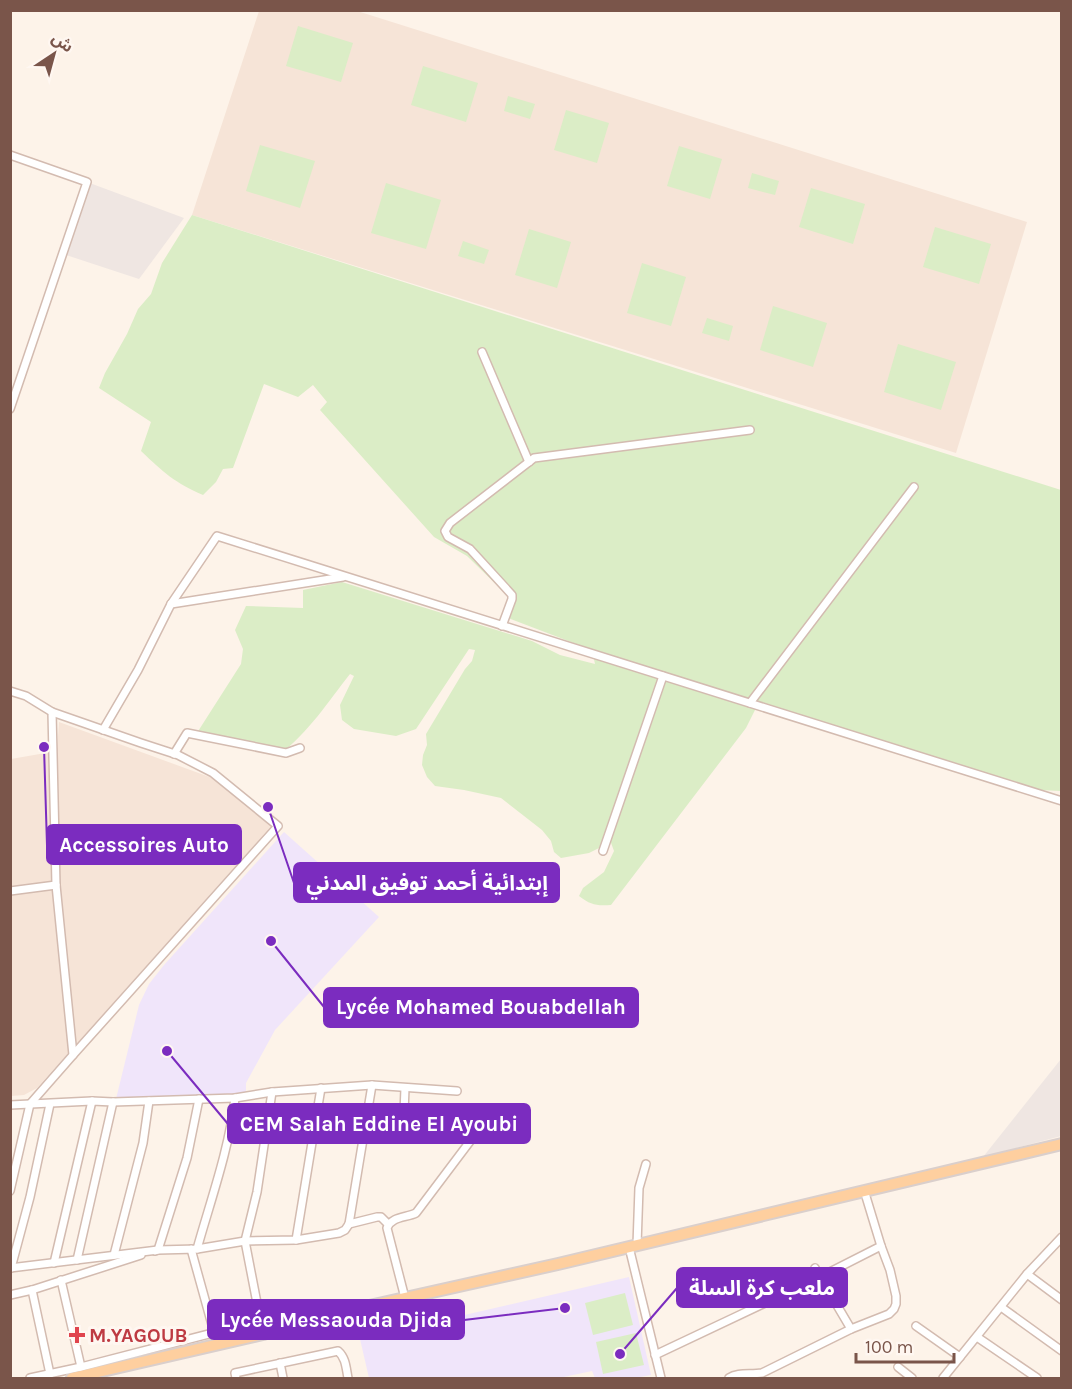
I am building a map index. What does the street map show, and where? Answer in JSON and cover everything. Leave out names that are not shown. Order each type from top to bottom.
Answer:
[{"type":"main road","points":[[72,1378],[263,1334],[329,1315],[633,1246],[1062,1144]]},
{"type":"street","points":[[10,154],[87,182],[10,409]]},
{"type":"street","points":[[482,352],[529,462]]},
{"type":"street","points":[[502,626],[512,595],[470,549],[448,537],[445,531],[450,523],[534,458],[750,430]]},
{"type":"street","points":[[750,703],[914,487]]},
{"type":"street","points":[[103,730],[138,670],[171,604],[217,536],[1062,801]]},
{"type":"street","points":[[171,604],[346,577]]},
{"type":"street","points":[[603,851],[663,676]]},
{"type":"street","points":[[10,691],[26,696],[51,712],[174,754],[213,773],[278,826],[30,1104],[10,1191]]},
{"type":"street","points":[[51,712],[56,885],[73,1055]]},
{"type":"street","points":[[174,754],[187,732],[286,753],[300,748]]},
{"type":"street","points":[[10,891],[56,885]]},
{"type":"street","points":[[50,1104],[30,1197],[11,1268],[158,1250],[194,1249],[245,1241],[296,1240],[345,1230],[349,1224],[372,1085]]},
{"type":"street","points":[[10,1105],[235,1098],[272,1092],[372,1085],[457,1092]]},
{"type":"street","points":[[296,1240],[321,1088]]},
{"type":"street","points":[[403,1138],[405,1088]]},
{"type":"street","points":[[263,1334],[245,1241],[257,1192],[272,1092]]},
{"type":"street","points":[[214,1332],[194,1249],[223,1161],[235,1098]]},
{"type":"street","points":[[158,1250],[187,1158],[199,1099]]},
{"type":"street","points":[[54,1263],[92,1101]]},
{"type":"street","points":[[114,1255],[143,1143],[149,1101]]},
{"type":"street","points":[[77,1260],[113,1102]]},
{"type":"street","points":[[405,1298],[387,1228],[388,1224],[393,1219],[416,1213],[471,1140]]},
{"type":"street","points":[[646,1164],[639,1188],[633,1246],[661,1378]]},
{"type":"street","points":[[729,1378],[733,1375],[762,1373],[851,1329],[889,1314],[894,1309],[896,1304],[890,1270],[864,1190]]},
{"type":"street","points":[[349,1224],[377,1217],[381,1217],[388,1224]]},
{"type":"street","points":[[942,1378],[1027,1274],[1061,1239]]},
{"type":"street","points":[[655,1354],[881,1246]]},
{"type":"street","points":[[10,1295],[158,1250]]},
{"type":"street","points":[[815,1268],[851,1329]]},
{"type":"street","points":[[1027,1274],[1062,1300]]},
{"type":"street","points":[[61,1280],[81,1367]]},
{"type":"street","points":[[32,1290],[50,1374]]},
{"type":"street","points":[[1001,1307],[1062,1351]]},
{"type":"street","points":[[30,1378],[260,1321]]},
{"type":"street","points":[[916,1326],[960,1357]]},
{"type":"street","points":[[976,1337],[1037,1378]]},
{"type":"street","points":[[236,1378],[235,1373],[338,1351],[345,1362],[348,1378]]},
{"type":"street","points":[[280,1363],[283,1378]]},
{"type":"street","points":[[898,1367],[912,1378]]},
{"type":"shaded area","points":[[354,10],[1027,222],[956,453],[192,215],[259,11]]},
{"type":"shaded area","points":[[87,182],[184,218],[139,279],[63,254]]},
{"type":"shaded area","points":[[59,722],[215,779],[272,825],[37,1088],[24,1095],[11,1096],[11,759],[57,751]]},
{"type":"shaded area","points":[[284,832],[379,917],[275,1030],[246,1083],[246,1095],[116,1099],[139,1005],[149,984]]},
{"type":"shaded area","points":[[1061,1059],[1061,1136],[983,1157]]},
{"type":"shaded area","points":[[629,1277],[651,1375],[635,1378],[595,1378],[592,1371],[559,1378],[369,1378],[360,1339]]},
{"type":"green space","points":[[298,26],[353,43],[341,82],[286,66]]},
{"type":"green space","points":[[423,66],[478,83],[466,122],[411,105]]},
{"type":"green space","points":[[508,96],[535,104],[530,119],[504,111]]},
{"type":"green space","points":[[566,110],[609,123],[597,163],[554,150]]},
{"type":"green space","points":[[260,145],[315,161],[300,208],[246,191]]},
{"type":"green space","points":[[679,146],[722,159],[710,199],[667,186]]},
{"type":"green space","points":[[752,173],[779,181],[775,195],[748,188]]},
{"type":"green space","points":[[386,183],[441,200],[426,249],[371,233]]},
{"type":"green space","points":[[811,188],[865,204],[853,244],[799,227]]},
{"type":"green space","points":[[192,215],[1061,490],[1061,791],[1040,790],[759,702],[746,728],[611,905],[601,905],[590,903],[579,896],[583,888],[604,872],[614,851],[610,840],[605,836],[599,848],[589,853],[561,858],[554,852],[551,841],[542,830],[501,798],[435,786],[427,777],[422,765],[427,745],[426,734],[472,661],[475,650],[469,649],[416,729],[396,736],[354,729],[342,720],[340,705],[354,676],[350,674],[309,727],[280,754],[195,736],[241,664],[243,649],[235,630],[246,606],[303,608],[303,590],[342,582],[532,641],[560,655],[595,664],[592,650],[503,616],[510,598],[467,556],[434,537],[320,410],[327,402],[313,385],[298,397],[264,384],[233,468],[223,469],[216,482],[203,495],[170,476],[141,451],[151,422],[99,388],[138,309],[151,294],[162,263]]},
{"type":"green space","points":[[935,227],[991,244],[979,284],[923,267]]},
{"type":"green space","points":[[529,229],[571,242],[557,288],[515,275]]},
{"type":"green space","points":[[463,241],[489,250],[484,264],[458,256]]},
{"type":"green space","points":[[642,263],[686,277],[671,326],[627,313]]},
{"type":"green space","points":[[773,306],[827,323],[813,367],[760,350]]},
{"type":"green space","points":[[707,318],[733,326],[729,341],[702,333]]},
{"type":"green space","points":[[898,344],[956,362],[941,410],[884,392]]},
{"type":"green space","points":[[625,1293],[633,1325],[593,1335],[585,1303]]},
{"type":"green space","points":[[636,1333],[644,1365],[603,1374],[596,1342]]},
{"type":"place","name":"Accessoires Auto","points":[[44,747]]},
{"type":"place","name":"إبتدائية أحمد توفيق المدني","points":[[268,807]]},
{"type":"place","name":"Lycée Mohamed Bouabdellah","points":[[271,941]]},
{"type":"place","name":"CEM Salah Eddine El Ayoubi","points":[[167,1051]]},
{"type":"place","name":"Lycée Messaouda Djida","points":[[565,1308]]},
{"type":"place","name":"M.YAGOUB","points":[[77,1335]]},
{"type":"place","name":"ملعب كرة السلة","points":[[620,1354]]}]
